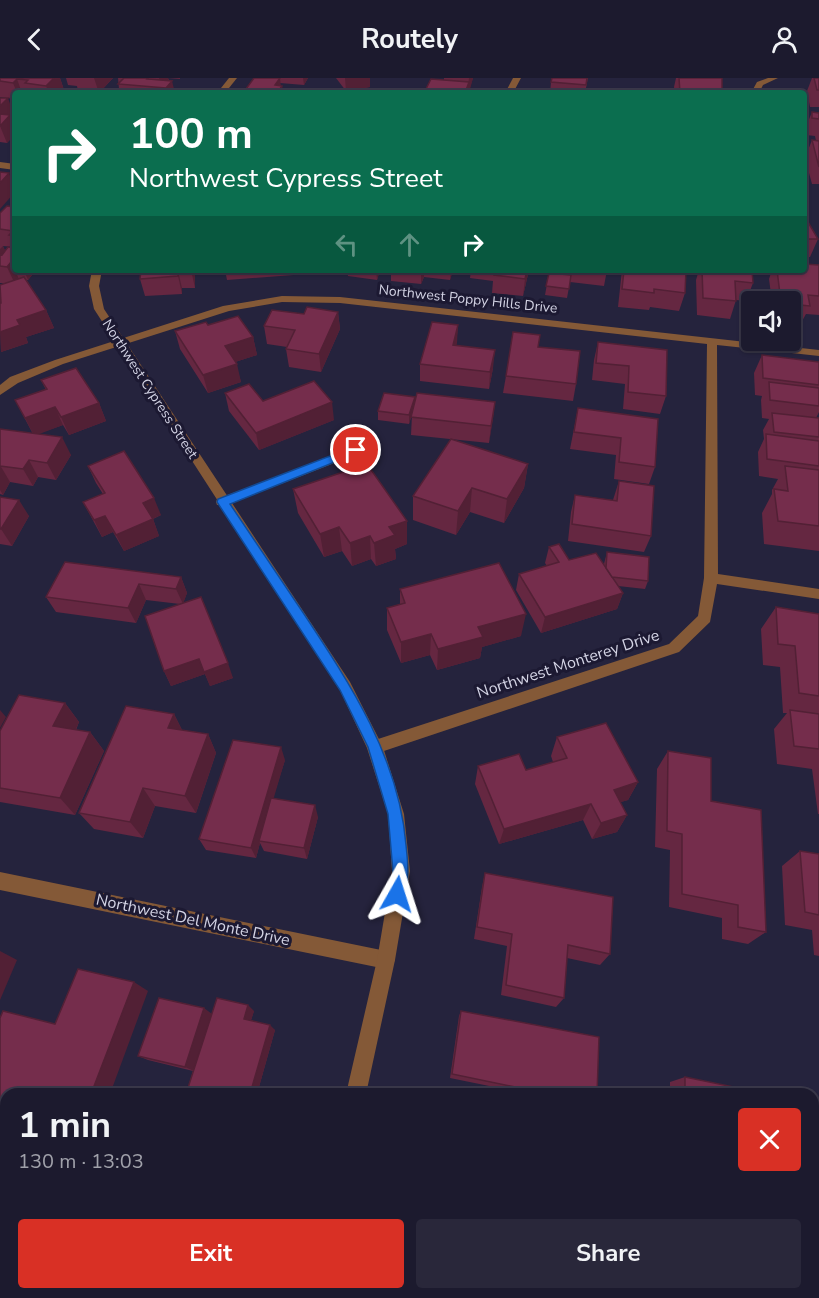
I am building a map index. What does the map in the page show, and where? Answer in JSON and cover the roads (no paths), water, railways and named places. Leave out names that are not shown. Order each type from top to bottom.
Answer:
[{"type":"street","points":[[223,90],[233,78]]},
{"type":"street","points":[[757,90],[760,84],[774,78]]},
{"type":"street","name":"Northwest Cypress Street","points":[[96,273],[94,286],[99,309],[222,502],[345,686],[375,747],[396,814],[401,872],[386,960],[357,1088]]},
{"type":"street","name":"Northwest Poppy Hills Drive","points":[[119,342],[227,308],[282,299],[340,300],[819,353]]},
{"type":"street","name":"Northwest Monterey Drive","points":[[375,747],[674,648],[705,618],[711,578],[712,341]]},
{"type":"street","points":[[0,391],[14,380],[119,342]]},
{"type":"street","points":[[222,502],[356,450]]},
{"type":"street","points":[[711,578],[819,594]]},
{"type":"street","name":"Northwest Del Monte Drive","points":[[0,881],[386,960]]}]
